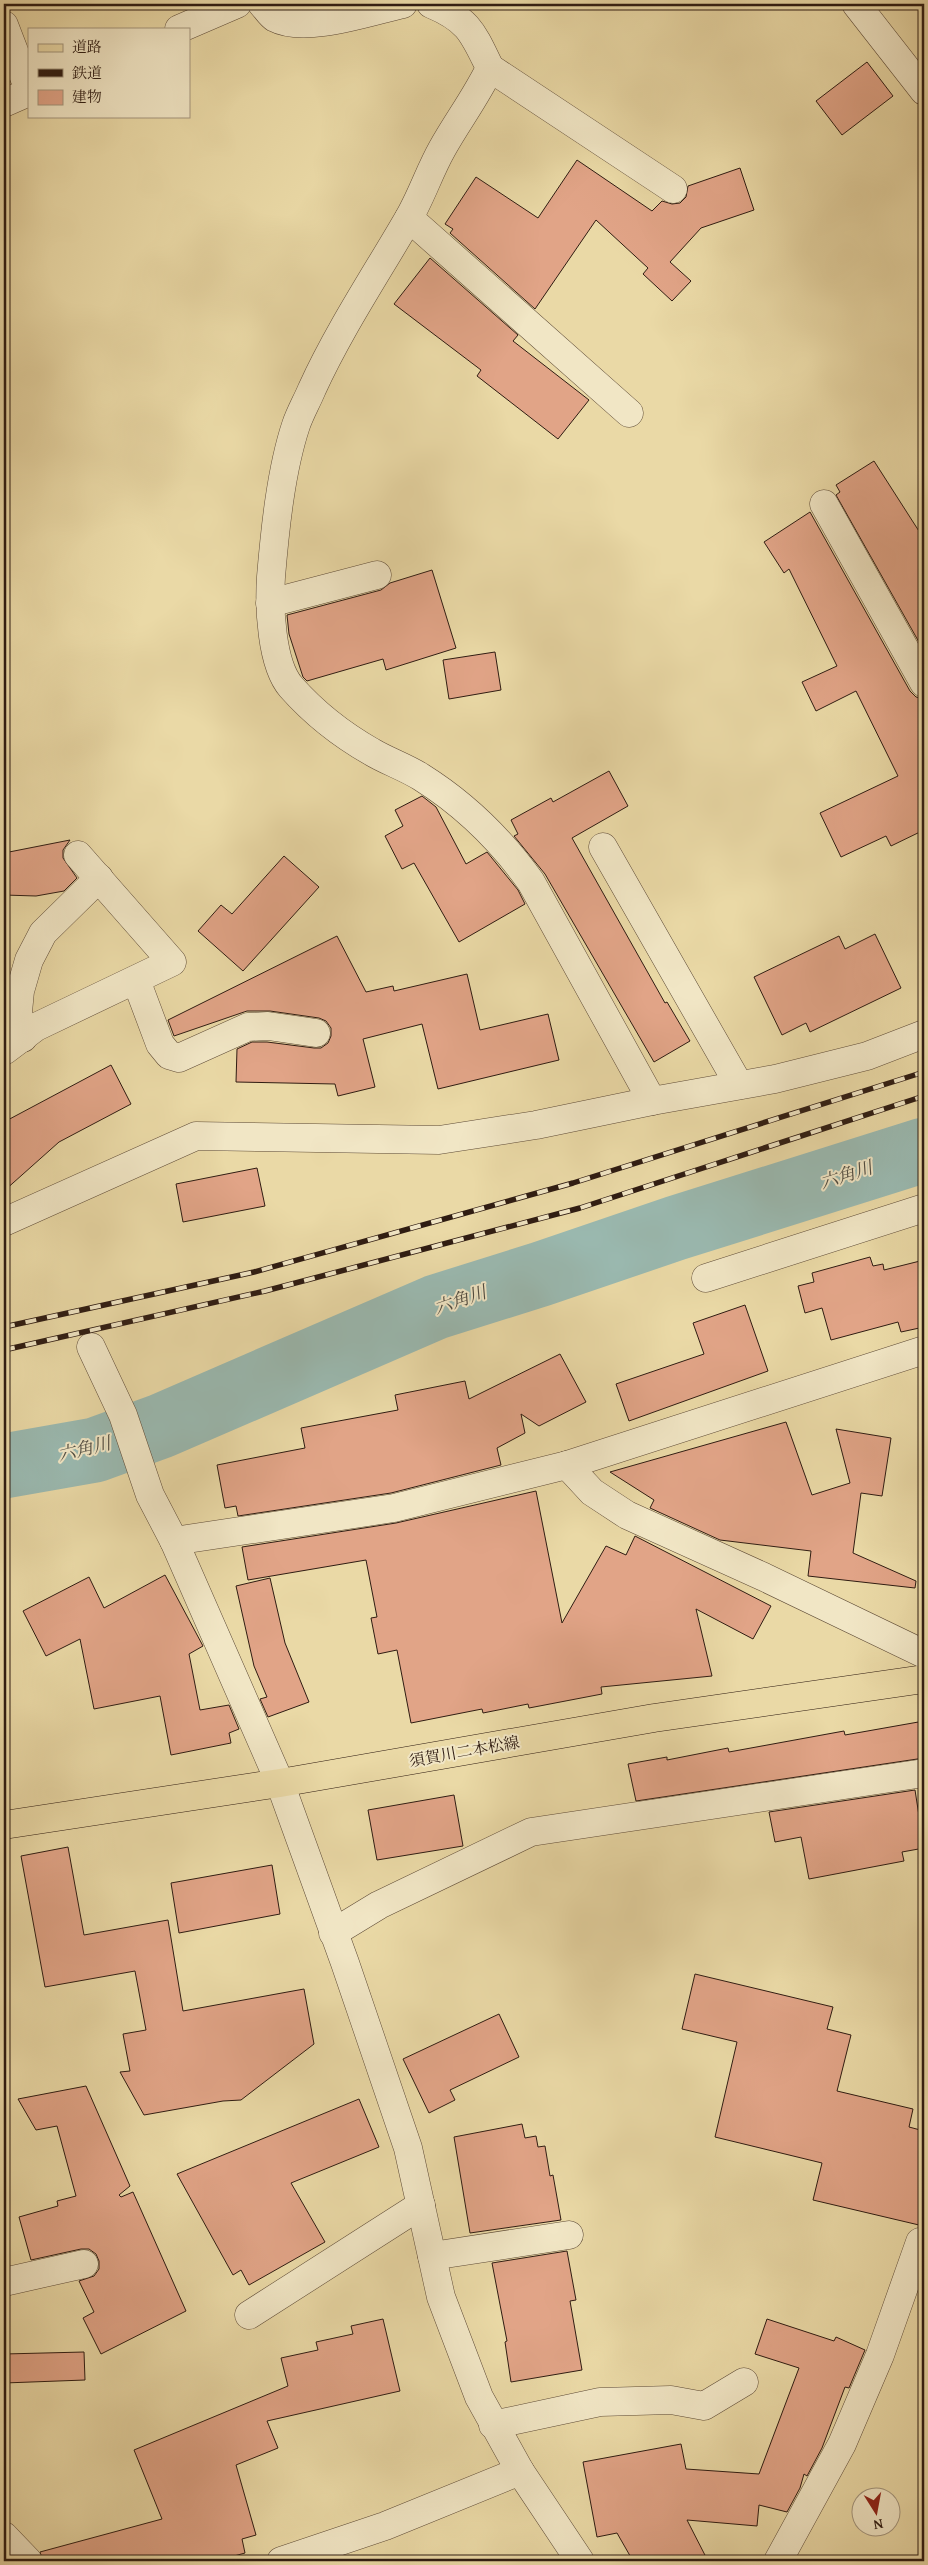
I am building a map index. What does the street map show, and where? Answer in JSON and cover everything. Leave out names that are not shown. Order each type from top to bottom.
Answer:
[{"type":"main road","name":"須賀川二本松線","points":[[4,1826],[280,1783],[654,1718],[924,1679]]},
{"type":"street","points":[[181,28],[237,4]]},
{"type":"street","points":[[262,4],[274,17],[300,24],[340,18],[403,4]]},
{"type":"street","points":[[431,4],[461,19],[472,33],[490,68],[673,189]]},
{"type":"street","points":[[856,4],[924,91]]},
{"type":"street","points":[[4,25],[28,88]]},
{"type":"street","points":[[490,68],[475,99],[442,149],[409,218],[354,307],[321,370],[296,424],[287,460],[276,532],[270,603],[273,637],[288,684],[305,702],[328,722],[372,752],[420,776],[493,834],[509,851],[531,882],[652,1101]]},
{"type":"street","points":[[4,103],[28,91]]},
{"type":"street","points":[[409,218],[629,413]]},
{"type":"street","points":[[824,504],[924,683]]},
{"type":"street","points":[[270,603],[377,575]]},
{"type":"street","points":[[603,847],[739,1085]]},
{"type":"street","points":[[13,1045],[36,1028],[172,962],[78,855]]},
{"type":"street","points":[[13,1045],[20,990],[29,960],[43,933],[99,878]]},
{"type":"street","points":[[136,980],[160,1044],[169,1055],[179,1058],[248,1027],[268,1026],[316,1033]]},
{"type":"street","points":[[4,1222],[196,1136],[439,1140],[536,1125],[652,1101],[775,1079],[867,1056],[924,1034]]},
{"type":"street","points":[[706,1278],[924,1208]]},
{"type":"street","points":[[91,1348],[123,1415],[150,1495],[174,1541],[280,1783],[408,2148],[441,2297],[479,2397],[520,2472],[580,2561]]},
{"type":"street","points":[[174,1541],[394,1508],[567,1465],[924,1350]]},
{"type":"street","points":[[567,1465],[592,1492],[627,1515],[764,1577],[924,1654]]},
{"type":"street","points":[[334,1933],[379,1905],[531,1832],[924,1773]]},
{"type":"street","points":[[249,2315],[421,2205]]},
{"type":"street","points":[[432,2256],[569,2235]]},
{"type":"street","points":[[778,2561],[842,2444],[880,2355],[920,2242]]},
{"type":"street","points":[[4,2282],[84,2264]]},
{"type":"street","points":[[493,2425],[600,2402],[671,2400],[704,2406],[744,2382]]},
{"type":"street","points":[[281,2561],[385,2526],[520,2472]]},
{"type":"street","points":[[4,2536],[28,2561]]},
{"type":"building","points":[[867,62],[893,96],[842,135],[816,101]]},
{"type":"building","points":[[577,160],[652,211],[662,201],[672,204],[680,203],[686,197],[688,186],[740,168],[754,210],[701,228],[670,262],[691,281],[672,301],[643,274],[648,268],[596,220],[535,309],[450,233],[453,229],[445,224],[476,177],[538,218]]},
{"type":"building","points":[[430,258],[518,335],[513,341],[589,400],[558,439],[477,376],[481,370],[394,304]]},
{"type":"building","points":[[874,461],[924,539],[924,651],[836,495],[840,492],[836,485]]},
{"type":"building","points":[[810,512],[910,691],[916,697],[924,699],[924,830],[891,846],[886,836],[841,857],[820,813],[898,776],[856,691],[816,711],[802,682],[837,666],[789,569],[784,573],[764,542]]},
{"type":"building","points":[[432,570],[456,648],[386,670],[383,659],[307,681],[303,677],[289,634],[287,615],[381,590],[390,583]]},
{"type":"building","points":[[495,652],[501,690],[449,699],[443,660]]},
{"type":"building","points":[[609,771],[628,806],[572,838],[665,1003],[667,1002],[690,1041],[654,1062],[545,874],[514,836],[518,834],[511,820],[551,798],[553,802]]},
{"type":"building","points":[[422,796],[436,807],[466,864],[487,852],[518,890],[525,904],[459,942],[414,863],[402,869],[385,836],[403,826],[395,810]]},
{"type":"building","points":[[70,840],[63,850],[63,858],[77,878],[64,891],[36,896],[4,895],[4,853]]},
{"type":"building","points":[[284,856],[319,887],[243,971],[198,931],[221,905],[232,914]]},
{"type":"building","points":[[875,934],[901,988],[810,1032],[806,1023],[782,1035],[754,977],[839,936],[845,949]]},
{"type":"building","points":[[337,936],[366,992],[393,986],[394,991],[467,974],[480,1030],[548,1014],[559,1060],[438,1089],[422,1024],[363,1039],[375,1087],[338,1096],[335,1084],[236,1082],[237,1049],[252,1042],[321,1048],[328,1043],[331,1036],[331,1028],[326,1021],[319,1018],[270,1011],[247,1011],[174,1036],[168,1020]]},
{"type":"building","points":[[111,1065],[131,1104],[59,1142],[4,1191],[4,1122]]},
{"type":"building","points":[[257,1168],[265,1206],[183,1222],[176,1184]]},
{"type":"building","points":[[870,1257],[873,1266],[883,1264],[884,1270],[924,1260],[924,1327],[901,1332],[898,1322],[831,1340],[822,1308],[805,1313],[798,1286],[814,1282],[812,1273]]},
{"type":"building","points":[[745,1305],[768,1371],[629,1421],[616,1384],[704,1354],[693,1323]]},
{"type":"building","points":[[560,1354],[586,1402],[539,1426],[521,1414],[525,1433],[497,1448],[501,1465],[391,1493],[238,1516],[236,1506],[225,1508],[217,1465],[305,1448],[301,1428],[398,1410],[395,1395],[465,1381],[469,1399]]},
{"type":"building","points":[[786,1422],[812,1495],[850,1483],[836,1429],[891,1438],[882,1496],[861,1493],[853,1553],[916,1581],[915,1588],[808,1576],[811,1551],[720,1540],[650,1508],[654,1500],[610,1472]]},
{"type":"building","points":[[536,1491],[562,1623],[606,1546],[626,1555],[635,1536],[771,1606],[753,1639],[696,1609],[712,1676],[601,1687],[602,1694],[529,1708],[528,1704],[483,1713],[482,1709],[411,1723],[397,1650],[378,1654],[371,1618],[377,1617],[366,1560],[248,1580],[242,1547],[396,1523]]},
{"type":"building","points":[[165,1575],[203,1646],[189,1654],[200,1710],[229,1705],[239,1729],[229,1733],[231,1743],[171,1755],[160,1696],[94,1709],[80,1639],[46,1656],[23,1611],[89,1577],[104,1608]]},
{"type":"building","points":[[270,1578],[285,1643],[309,1702],[268,1717],[260,1699],[267,1697],[254,1666],[236,1586]]},
{"type":"building","points":[[924,1721],[924,1758],[636,1801],[628,1764],[667,1757],[667,1760],[728,1748],[729,1752],[844,1731],[845,1735]]},
{"type":"building","points":[[915,1790],[924,1848],[902,1852],[904,1861],[809,1879],[801,1837],[775,1842],[769,1812]]},
{"type":"building","points":[[454,1795],[463,1846],[377,1860],[368,1810]]},
{"type":"building","points":[[68,1847],[84,1935],[168,1920],[183,2011],[304,1989],[314,2044],[241,2100],[223,2101],[144,2115],[120,2072],[130,2071],[123,2034],[146,2030],[135,1971],[45,1987],[21,1856]]},
{"type":"building","points":[[272,1865],[280,1914],[179,1933],[171,1883]]},
{"type":"building","points":[[695,1974],[833,2007],[827,2029],[851,2035],[837,2091],[913,2109],[909,2127],[924,2131],[924,2205],[919,2225],[813,2200],[822,2163],[715,2137],[737,2042],[682,2029]]},
{"type":"building","points":[[499,2014],[519,2057],[450,2090],[455,2100],[429,2113],[403,2059]]},
{"type":"building","points":[[86,2086],[130,2186],[119,2195],[121,2197],[133,2192],[186,2311],[101,2354],[83,2318],[94,2312],[79,2281],[94,2276],[99,2269],[99,2261],[96,2254],[89,2249],[81,2249],[31,2260],[19,2217],[58,2206],[57,2201],[76,2196],[57,2126],[36,2130],[18,2099]]},
{"type":"building","points":[[359,2099],[379,2147],[291,2183],[325,2242],[249,2285],[241,2270],[233,2275],[177,2174]]},
{"type":"building","points":[[522,2124],[525,2138],[536,2136],[538,2147],[545,2146],[550,2176],[553,2175],[561,2220],[470,2233],[454,2137]]},
{"type":"building","points":[[567,2251],[576,2300],[570,2301],[582,2370],[511,2382],[505,2342],[507,2341],[492,2263]]},
{"type":"building","points":[[383,2319],[400,2391],[267,2421],[278,2448],[236,2465],[256,2535],[242,2539],[245,2553],[216,2561],[43,2561],[40,2552],[162,2519],[134,2450],[288,2386],[281,2358],[318,2350],[316,2342],[353,2334],[351,2326]]},
{"type":"building","points":[[767,2319],[834,2341],[836,2337],[865,2350],[849,2388],[845,2387],[822,2448],[807,2476],[804,2474],[800,2488],[787,2512],[759,2505],[757,2526],[687,2520],[708,2561],[633,2561],[617,2533],[597,2537],[583,2462],[681,2444],[686,2469],[759,2474],[799,2368],[755,2354]]},
{"type":"building","points":[[84,2352],[85,2380],[4,2383],[4,2354]]},
{"type":"waterway","name":"六角川","points":[[4,1466],[95,1450],[161,1426],[436,1307],[676,1228],[924,1150]]},
{"type":"railway","points":[[4,1327],[254,1272],[573,1183],[924,1072]]},
{"type":"railway","points":[[4,1350],[265,1291],[580,1208],[924,1096]]}]
